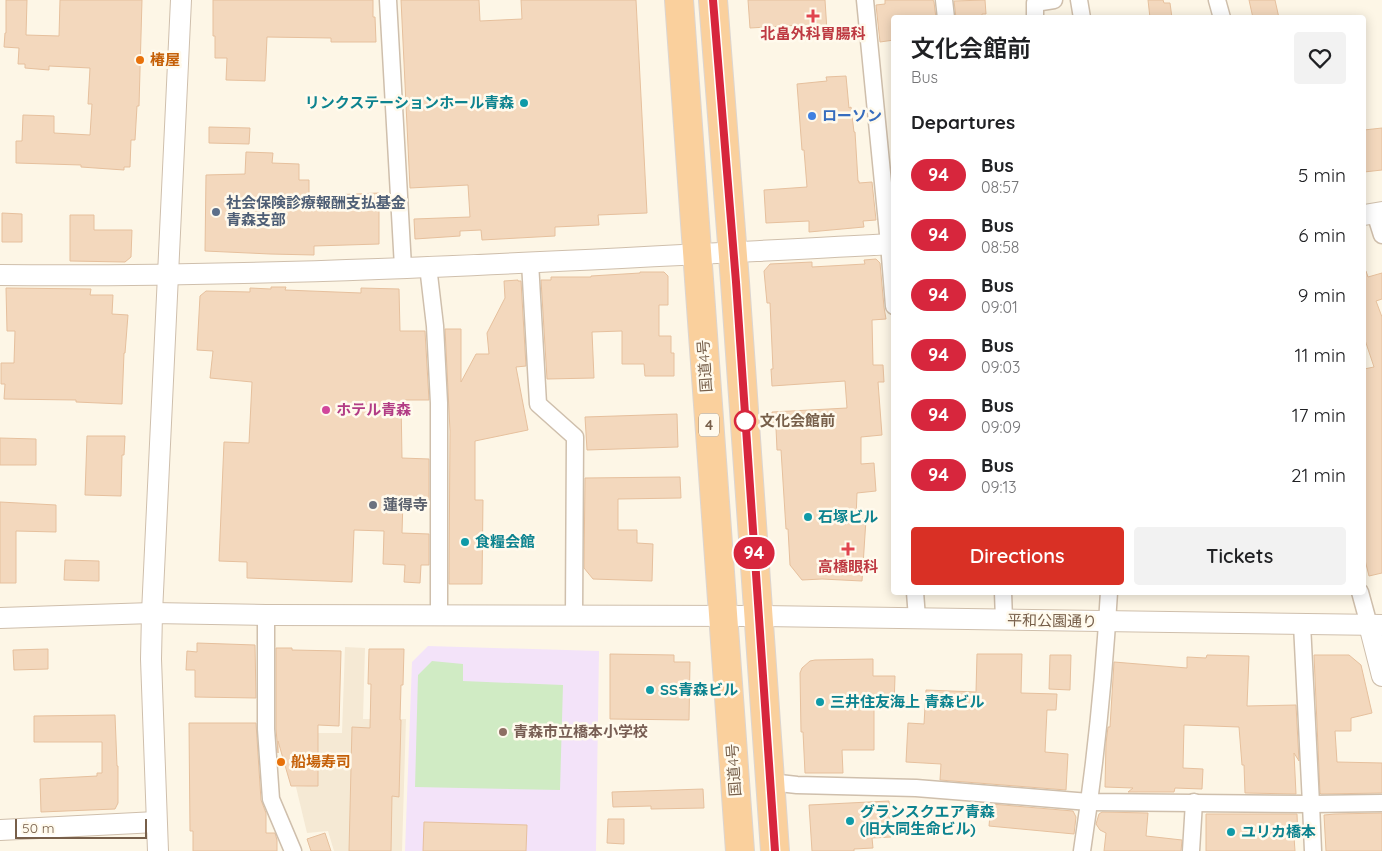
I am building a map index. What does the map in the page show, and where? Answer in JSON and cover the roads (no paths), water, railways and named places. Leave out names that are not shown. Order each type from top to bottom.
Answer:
[{"type":"highway","name":"国道4号","points":[[679,0],[740,851]]},
{"type":"highway","points":[[713,0],[733,252],[775,851]]},
{"type":"street","points":[[158,851],[151,659],[152,613],[181,0]]},
{"type":"street","points":[[388,0],[403,267]]},
{"type":"street","points":[[865,0],[891,235]]},
{"type":"street","points":[[944,0],[946,15]]},
{"type":"street","points":[[1035,15],[1035,3],[1054,0]]},
{"type":"street","points":[[1078,0],[1081,15]]},
{"type":"street","points":[[1218,0],[1221,15]]},
{"type":"street","points":[[1374,213],[1382,235]]},
{"type":"street","points":[[0,275],[118,276],[403,267],[891,244]]},
{"type":"street","points":[[530,262],[538,404],[575,437],[574,616]]},
{"type":"street","points":[[428,266],[436,326],[439,403],[439,615]]},
{"type":"street","points":[[915,595],[917,618]]},
{"type":"street","points":[[1003,595],[1004,620]]},
{"type":"street","points":[[1082,851],[1090,802],[1109,595]]},
{"type":"street","points":[[1361,595],[1376,625],[1382,676]]},
{"type":"street","name":"平和公園通り","points":[[0,618],[152,613],[758,616],[1376,625]]},
{"type":"street","points":[[266,615],[266,729],[271,799],[293,851]]},
{"type":"street","points":[[1302,624],[1313,851]]},
{"type":"street","points":[[770,782],[797,785],[916,788],[1090,802],[1382,803]]},
{"type":"street","points":[[1192,851],[1194,802]]},
{"type":"street","points":[[0,830],[156,822]]},
{"type":"place","name":"北畠外科胃腸科","points":[[813,16]]},
{"type":"place","name":"椿屋","points":[[140,60]]},
{"type":"place","name":"リンクステーションホール青森","points":[[524,103]]},
{"type":"place","name":"ローソン","points":[[812,116]]},
{"type":"place","name":"社会保険診療報酬支払基金 青森支部","points":[[216,212]]},
{"type":"place","name":"ホテル青森","points":[[326,410]]},
{"type":"place","name":"文化会館前","points":[[745,421]]},
{"type":"place","name":"蓮得寺","points":[[373,505]]},
{"type":"place","name":"石塚ビル","points":[[808,517]]},
{"type":"place","name":"食糧会館","points":[[465,542]]},
{"type":"place","name":"高橋眼科","points":[[848,549]]},
{"type":"place","name":"SS青森ビル","points":[[650,690]]},
{"type":"place","name":"三井住友海上 青森ビル","points":[[820,702]]},
{"type":"place","name":"青森市立橋本小学校","points":[[503,732]]},
{"type":"place","name":"船場寿司","points":[[281,762]]},
{"type":"place","name":"グランスクエア青森 (旧大同生命ビル)","points":[[850,821]]},
{"type":"place","name":"ユリカ橋本","points":[[1231,832]]}]
